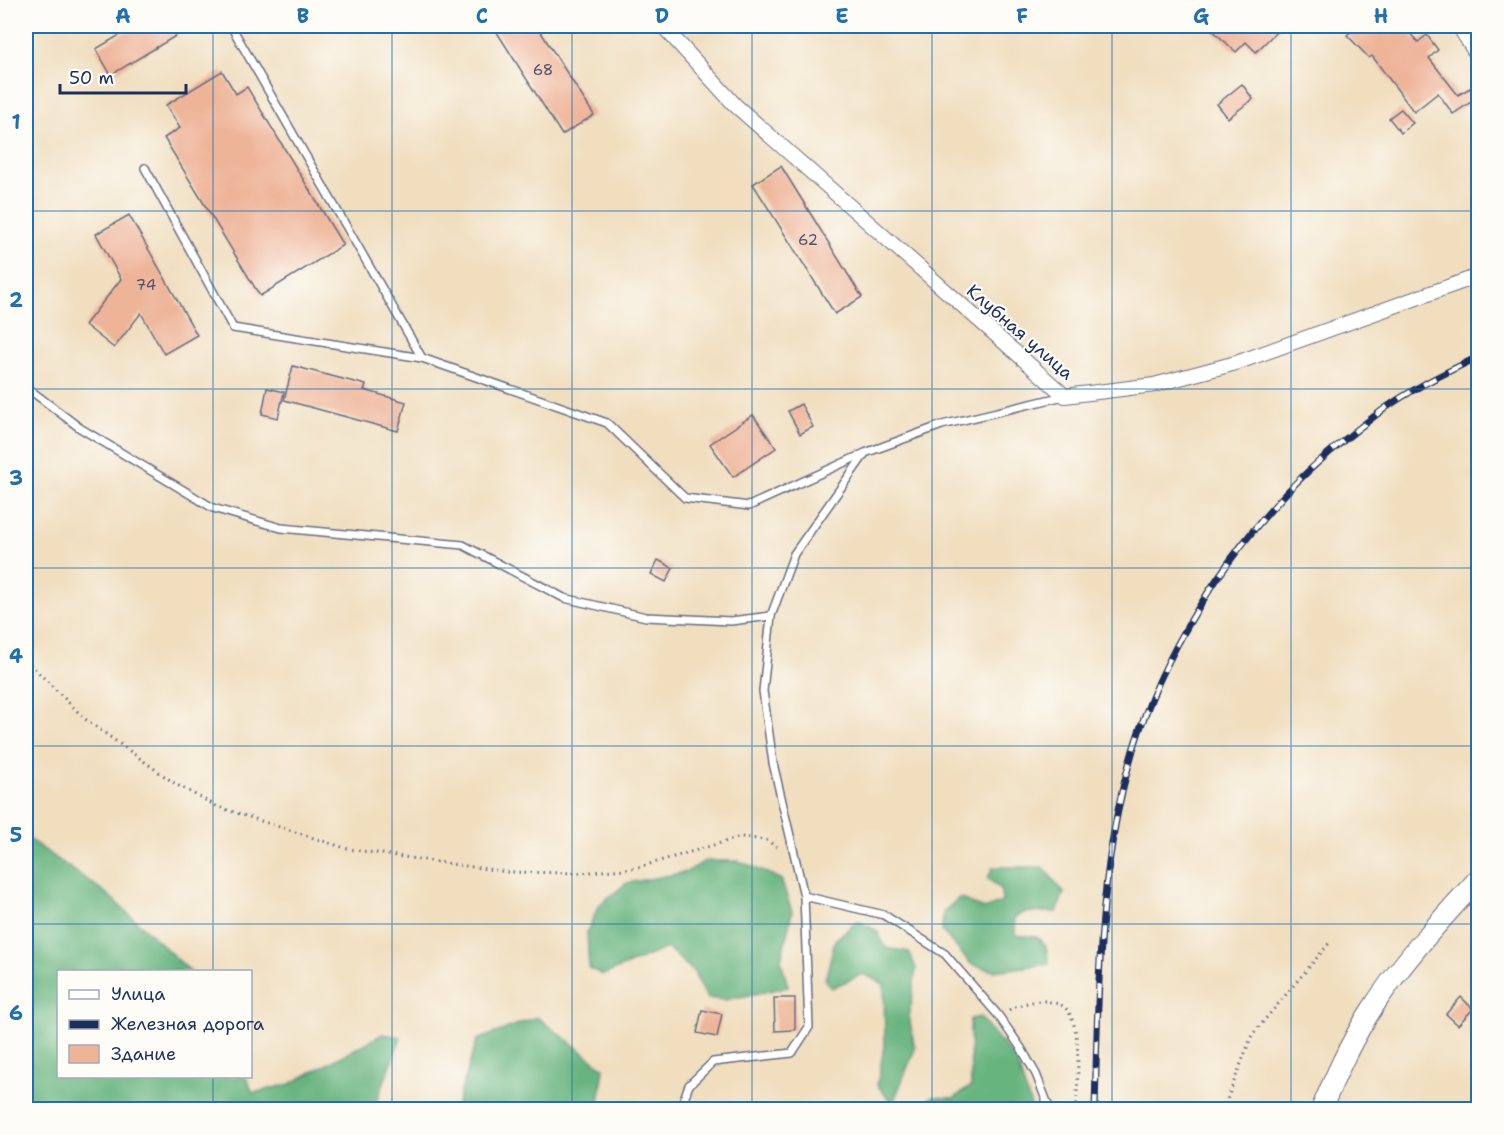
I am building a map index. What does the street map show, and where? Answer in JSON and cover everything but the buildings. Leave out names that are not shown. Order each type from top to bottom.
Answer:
[{"type":"main road","points":[[1321,1110],[1344,1056],[1368,1014],[1432,930],[1479,879]]},
{"type":"street","name":"Клубная улица","points":[[663,26],[735,105],[1065,396],[1154,385],[1236,363],[1479,276]]},
{"type":"street","points":[[1459,26],[1479,57]]},
{"type":"lane","points":[[231,26],[422,358]]},
{"type":"lane","points":[[145,168],[233,328],[422,358],[608,423],[685,498],[750,506],[865,453],[942,425],[1065,396]]},
{"type":"lane","points":[[26,387],[80,428],[213,508],[281,528],[462,545],[564,598],[646,617],[731,621],[771,616]]},
{"type":"lane","points":[[680,1110],[689,1085],[713,1062],[792,1053],[809,1027],[804,896],[773,764],[763,691],[771,616],[794,554],[865,453]]},
{"type":"lane","points":[[804,896],[884,915],[945,954],[998,1015],[1036,1074],[1050,1110]]},
{"type":"path","points":[[26,660],[85,719],[177,786],[218,807],[348,849],[507,872],[580,873],[636,868],[741,837],[766,840],[795,858]]},
{"type":"path","points":[[1223,1110],[1252,1035],[1331,941]]},
{"type":"path","points":[[998,1015],[1034,1001],[1063,1006],[1071,1017],[1076,1032],[1076,1110]]},
{"type":"green space","points":[[26,837],[106,893],[189,970],[57,970],[57,1078],[246,1078],[253,1093],[290,1084],[383,1034],[401,1037],[374,1109],[26,1109]]},
{"type":"green space","points":[[705,861],[739,861],[781,879],[792,912],[781,960],[788,987],[725,1000],[707,998],[693,971],[667,948],[603,975],[589,968],[587,932],[599,905],[627,883],[687,872]]},
{"type":"green space","points":[[993,867],[1043,867],[1064,893],[1057,912],[1025,912],[1015,917],[1015,935],[1037,937],[1046,946],[1049,964],[994,971],[971,964],[942,931],[943,912],[959,898],[984,909],[1002,902],[1001,890],[988,878]]},
{"type":"green space","points":[[858,921],[877,931],[886,948],[909,952],[916,968],[909,1017],[915,1049],[893,1103],[877,1085],[885,1043],[884,984],[863,974],[831,988],[825,980],[835,940]]},
{"type":"green space","points":[[537,1017],[604,1068],[598,1109],[458,1109],[456,1107],[477,1040]]},
{"type":"green space","points":[[980,1017],[1016,1060],[1032,1109],[915,1109],[931,1097],[954,1098],[971,1086],[970,1019]]},
{"type":"railway","points":[[1095,1110],[1101,938],[1111,852],[1128,768],[1139,732],[1169,661],[1208,592],[1230,560],[1300,479],[1388,406],[1426,383],[1478,357]]}]
